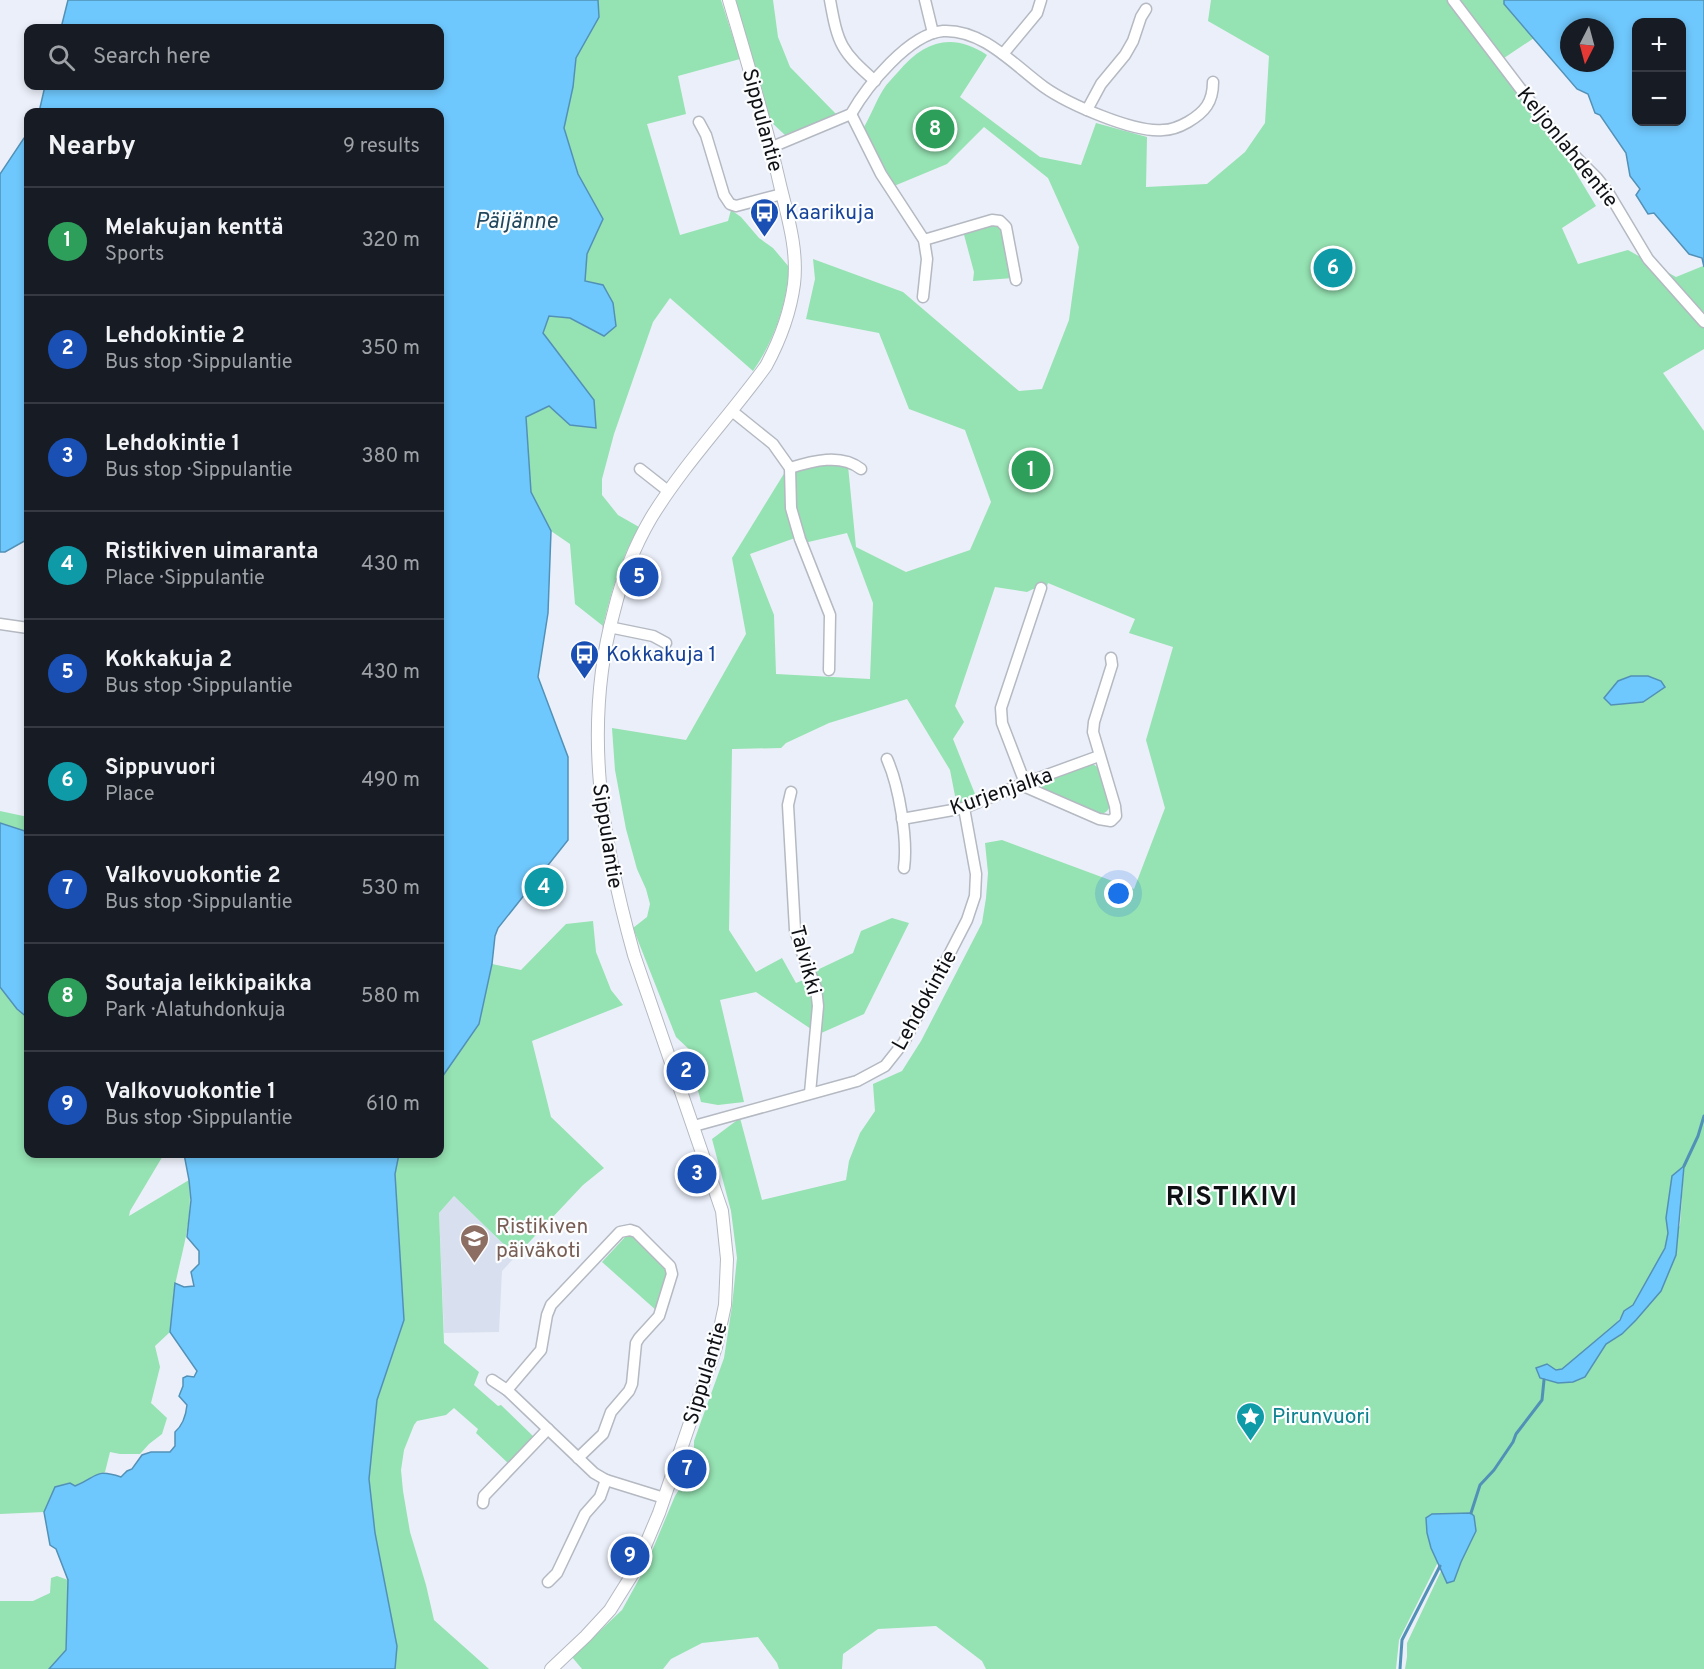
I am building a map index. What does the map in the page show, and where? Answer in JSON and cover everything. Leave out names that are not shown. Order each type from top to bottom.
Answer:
[{"type":"street","name":"Sippulantie","points":[[551,1669],[610,1610],[635,1570],[664,1498],[716,1347],[725,1305],[727,1259],[722,1211],[634,955],[617,891],[606,839],[599,783],[598,708],[609,627],[632,555],[668,491],[766,366],[777,345],[788,313],[794,284],[792,231],[772,147],[729,0]]},
{"type":"street","points":[[830,0],[836,32],[843,48],[852,61],[875,81]]},
{"type":"street","points":[[926,0],[933,33]]},
{"type":"street","points":[[1003,54],[1037,13],[1041,0]]},
{"type":"street","name":"Keljonlahdentie","points":[[1453,0],[1561,142],[1608,192],[1648,260],[1704,322]]},
{"type":"street","points":[[1087,110],[1101,84],[1125,55],[1146,9]]},
{"type":"street","points":[[772,147],[851,114],[858,102],[900,53],[915,41],[933,33],[959,32],[980,39],[1059,97],[1087,110],[1147,130],[1164,130],[1183,125],[1199,115],[1213,94],[1214,82]]},
{"type":"street","points":[[851,114],[881,174],[924,240],[927,259],[923,297]]},
{"type":"street","points":[[699,122],[706,135],[724,195],[730,204],[736,206],[782,194]]},
{"type":"street","points":[[924,240],[992,220],[1000,221],[1006,227],[1016,280]]},
{"type":"street","points":[[732,411],[773,444],[790,468],[791,508],[830,615],[829,670]]},
{"type":"street","points":[[790,468],[811,461],[835,459],[854,463],[861,469]]},
{"type":"street","points":[[640,469],[668,491]]},
{"type":"street","points":[[1041,588],[1001,708],[1002,723],[1023,784],[1099,819],[1110,821],[1116,816],[1115,806],[1093,732],[1112,665],[1111,658]]},
{"type":"street","points":[[0,624],[24,627]]},
{"type":"street","points":[[609,627],[654,636],[666,643]]},
{"type":"street","name":"Kurjenjalka","points":[[902,819],[964,808],[1099,756]]},
{"type":"street","points":[[887,759],[894,774],[902,819],[906,853],[904,868]]},
{"type":"street","name":"Talvikki","points":[[791,792],[788,805],[795,930],[816,988],[818,1005],[810,1093]]},
{"type":"street","name":"Lehdokintie","points":[[694,1126],[857,1081],[885,1066],[904,1042],[967,920],[975,896],[976,874],[964,808]]},
{"type":"street","points":[[507,1390],[539,1354],[543,1346],[547,1315],[551,1305],[620,1232],[630,1230],[636,1232],[670,1266],[672,1274],[659,1316],[636,1343],[632,1384],[629,1391],[611,1412],[603,1434],[578,1458]]},
{"type":"street","points":[[492,1380],[507,1390],[594,1473],[606,1480],[664,1498]]},
{"type":"street","points":[[483,1503],[484,1496],[548,1429]]},
{"type":"street","points":[[548,1582],[557,1573],[585,1514],[600,1497],[606,1480]]},
{"type":"shaded area","name":"Ristikiven päiväkoti","points":[[454,1196],[516,1256],[502,1271],[499,1332],[444,1333],[439,1213]]},
{"type":"green space","points":[[598,0],[721,0],[740,59],[678,76],[686,114],[647,124],[680,235],[728,221],[731,210],[741,217],[759,238],[773,248],[789,267],[778,322],[753,371],[670,298],[653,322],[614,434],[602,479],[602,495],[618,515],[639,527],[622,563],[603,626],[575,604],[570,544],[551,531],[531,492],[526,417],[549,406],[570,425],[594,400],[543,333],[548,316],[570,318],[604,336],[585,281],[587,254],[603,219],[578,174],[564,128],[573,87],[576,58],[599,17]]},
{"type":"green space","points":[[735,0],[773,0],[778,37],[790,67],[837,115],[786,136],[768,119]]},
{"type":"green space","points":[[1211,0],[1504,0],[1504,4],[1534,38],[1504,58],[1596,206],[1562,228],[1578,264],[1628,250],[1676,277],[1704,267],[1704,349],[1663,373],[1704,431],[1704,1669],[1405,1669],[1407,1643],[1442,1569],[1447,1583],[1454,1580],[1476,1531],[1474,1516],[1432,1514],[1431,1548],[1438,1562],[1399,1640],[1396,1669],[986,1669],[982,1661],[936,1626],[878,1629],[843,1654],[842,1669],[779,1669],[758,1637],[702,1643],[671,1659],[663,1669],[582,1669],[572,1657],[622,1610],[644,1570],[675,1496],[686,1479],[694,1455],[694,1441],[724,1358],[737,1258],[731,1211],[712,1139],[740,1118],[762,1200],[846,1180],[849,1161],[860,1133],[875,1111],[873,1084],[902,1071],[921,1041],[982,923],[988,873],[985,843],[1002,840],[1134,889],[1165,808],[1146,740],[1173,647],[1129,633],[1135,619],[1048,583],[1045,592],[995,587],[955,706],[964,722],[953,739],[977,799],[957,806],[950,770],[907,699],[829,723],[786,743],[781,748],[732,749],[729,930],[756,972],[782,958],[796,983],[808,978],[812,1003],[811,1029],[756,992],[720,1000],[744,1102],[718,1105],[701,1102],[691,1063],[693,1053],[676,1037],[633,928],[647,917],[650,904],[626,829],[615,770],[612,728],[686,740],[746,634],[732,558],[785,472],[795,538],[750,554],[774,615],[776,674],[870,679],[873,603],[847,533],[804,543],[796,508],[796,471],[825,464],[848,466],[856,547],[906,572],[970,550],[991,502],[965,430],[909,409],[879,333],[806,319],[815,279],[813,259],[903,292],[1019,391],[1042,389],[1069,320],[1079,247],[1048,178],[984,127],[947,164],[894,186],[864,127],[888,83],[908,61],[928,47],[950,42],[962,44],[987,55],[960,97],[1040,157],[1081,165],[1096,123],[1147,137],[1146,187],[1207,184],[1245,152],[1265,123],[1269,56],[1208,21]],"holes":[[[1684,1166],[1680,1225],[1622,1334],[1606,1344],[1598,1354],[1544,1380],[1556,1370],[1562,1369],[1612,1327],[1633,1305],[1665,1248],[1668,1233],[1666,1218]]]},
{"type":"green space","points":[[993,223],[1003,229],[1013,278],[973,281],[974,272],[963,231]]},
{"type":"green space","points":[[1093,764],[1100,769],[1110,806],[1100,815],[1039,787],[1041,781]]},
{"type":"green space","points":[[0,811],[24,816],[24,831],[0,823]]},
{"type":"green space","points":[[892,918],[909,923],[864,1014],[819,1034],[820,988],[815,971],[853,953],[861,931]]},
{"type":"green space","points":[[593,921],[596,952],[611,990],[623,1005],[532,1041],[551,1117],[604,1168],[583,1185],[516,1256],[454,1196],[439,1213],[444,1343],[479,1372],[474,1385],[498,1406],[501,1405],[535,1438],[509,1464],[476,1433],[478,1429],[454,1408],[446,1415],[417,1421],[414,1425],[404,1450],[401,1470],[403,1491],[410,1532],[434,1620],[489,1669],[395,1669],[397,1646],[375,1533],[369,1479],[377,1400],[404,1320],[395,1174],[398,1158],[444,1158],[444,1074],[479,1024],[492,964],[521,970],[566,924]]},
{"type":"green space","points":[[0,987],[24,1015],[24,1158],[162,1158],[129,1216],[189,1180],[190,1208],[174,1291],[170,1332],[155,1346],[160,1367],[151,1403],[167,1418],[162,1434],[140,1454],[110,1452],[105,1472],[91,1477],[87,1482],[75,1486],[55,1487],[44,1512],[0,1514]]},
{"type":"green space","points":[[626,1236],[634,1237],[665,1267],[667,1274],[657,1311],[602,1262]]},
{"type":"green space","points":[[57,1576],[68,1580],[66,1650],[49,1669],[0,1669],[0,1601],[33,1601],[50,1593],[51,1578]]},
{"type":"water","name":"Päijänne","points":[[68,0],[598,0],[599,17],[576,58],[573,87],[564,128],[578,174],[603,219],[587,254],[585,281],[603,285],[613,303],[616,326],[604,336],[570,318],[549,316],[543,333],[594,400],[596,428],[570,425],[549,406],[526,417],[531,492],[551,531],[548,613],[538,677],[568,757],[568,840],[498,928],[479,1024],[444,1074],[444,108],[40,108],[44,90],[444,90],[444,24],[62,24]]},
{"type":"water","points":[[1504,0],[1704,0],[1704,267],[1702,258],[1689,254],[1654,213],[1648,214],[1636,195],[1640,189],[1630,176],[1626,153],[1600,115],[1595,113],[1588,94],[1577,89],[1562,72],[1614,72],[1614,18],[1560,18],[1560,69],[1504,4]]},
{"type":"water","points":[[24,138],[24,541],[5,552],[0,552],[0,174]]},
{"type":"water","points":[[1631,676],[1648,676],[1661,681],[1665,687],[1643,702],[1611,705],[1604,698],[1618,681]]},
{"type":"water","points":[[0,823],[24,831],[24,1015],[0,987]]},
{"type":"water","points":[[185,1158],[398,1158],[395,1174],[404,1320],[377,1400],[369,1479],[375,1533],[397,1646],[395,1669],[49,1669],[66,1650],[68,1580],[56,1549],[50,1545],[44,1512],[55,1487],[70,1483],[75,1486],[96,1475],[106,1473],[121,1477],[132,1469],[142,1455],[151,1452],[170,1452],[175,1446],[175,1432],[185,1416],[187,1405],[179,1396],[183,1378],[194,1377],[197,1371],[170,1332],[175,1283],[184,1287],[194,1286],[191,1272],[199,1264],[199,1251],[187,1237],[191,1200]]},
{"type":"water","points":[[1684,1166],[1676,1255],[1661,1291],[1622,1334],[1606,1344],[1585,1377],[1573,1382],[1558,1383],[1540,1378],[1536,1368],[1547,1364],[1556,1370],[1562,1369],[1620,1320],[1624,1311],[1633,1305],[1665,1248],[1668,1233],[1666,1218],[1672,1176]]},
{"type":"water","points":[[1471,1513],[1474,1516],[1476,1531],[1454,1581],[1447,1583],[1431,1548],[1426,1518],[1432,1514]]},
{"type":"waterway","points":[[1684,1166],[1698,1136],[1704,1116]]},
{"type":"waterway","points":[[1471,1513],[1480,1485],[1494,1470],[1516,1434],[1542,1400],[1544,1380]]},
{"type":"waterway","points":[[1400,1669],[1402,1640],[1440,1566]]},
{"type":"place","name":"Soutaja leikkipaikka","points":[[935,129]]},
{"type":"place","name":"Kaarikuja","points":[[764,238]]},
{"type":"place","name":"Sippuvuori","points":[[1333,268]]},
{"type":"place","name":"Melakujan kenttä","points":[[1031,470]]},
{"type":"place","name":"Kokkakuja 2","points":[[639,577]]},
{"type":"place","name":"Kokkakuja 1","points":[[585,680]]},
{"type":"place","name":"Ristikiven uimaranta","points":[[544,887]]},
{"type":"place","name":"Lehdokintie 2","points":[[686,1071]]},
{"type":"place","name":"Lehdokintie 1","points":[[697,1174]]},
{"type":"place","name":"Ristikiven päiväkoti","points":[[475,1264]]},
{"type":"place","name":"Pirunvuori","points":[[1251,1442]]},
{"type":"place","name":"Valkovuokontie 2","points":[[687,1469]]},
{"type":"place","name":"Valkovuokontie 1","points":[[630,1556]]},
{"type":"district","name":"RISTIKIVI","points":[[1232,1196]]}]
